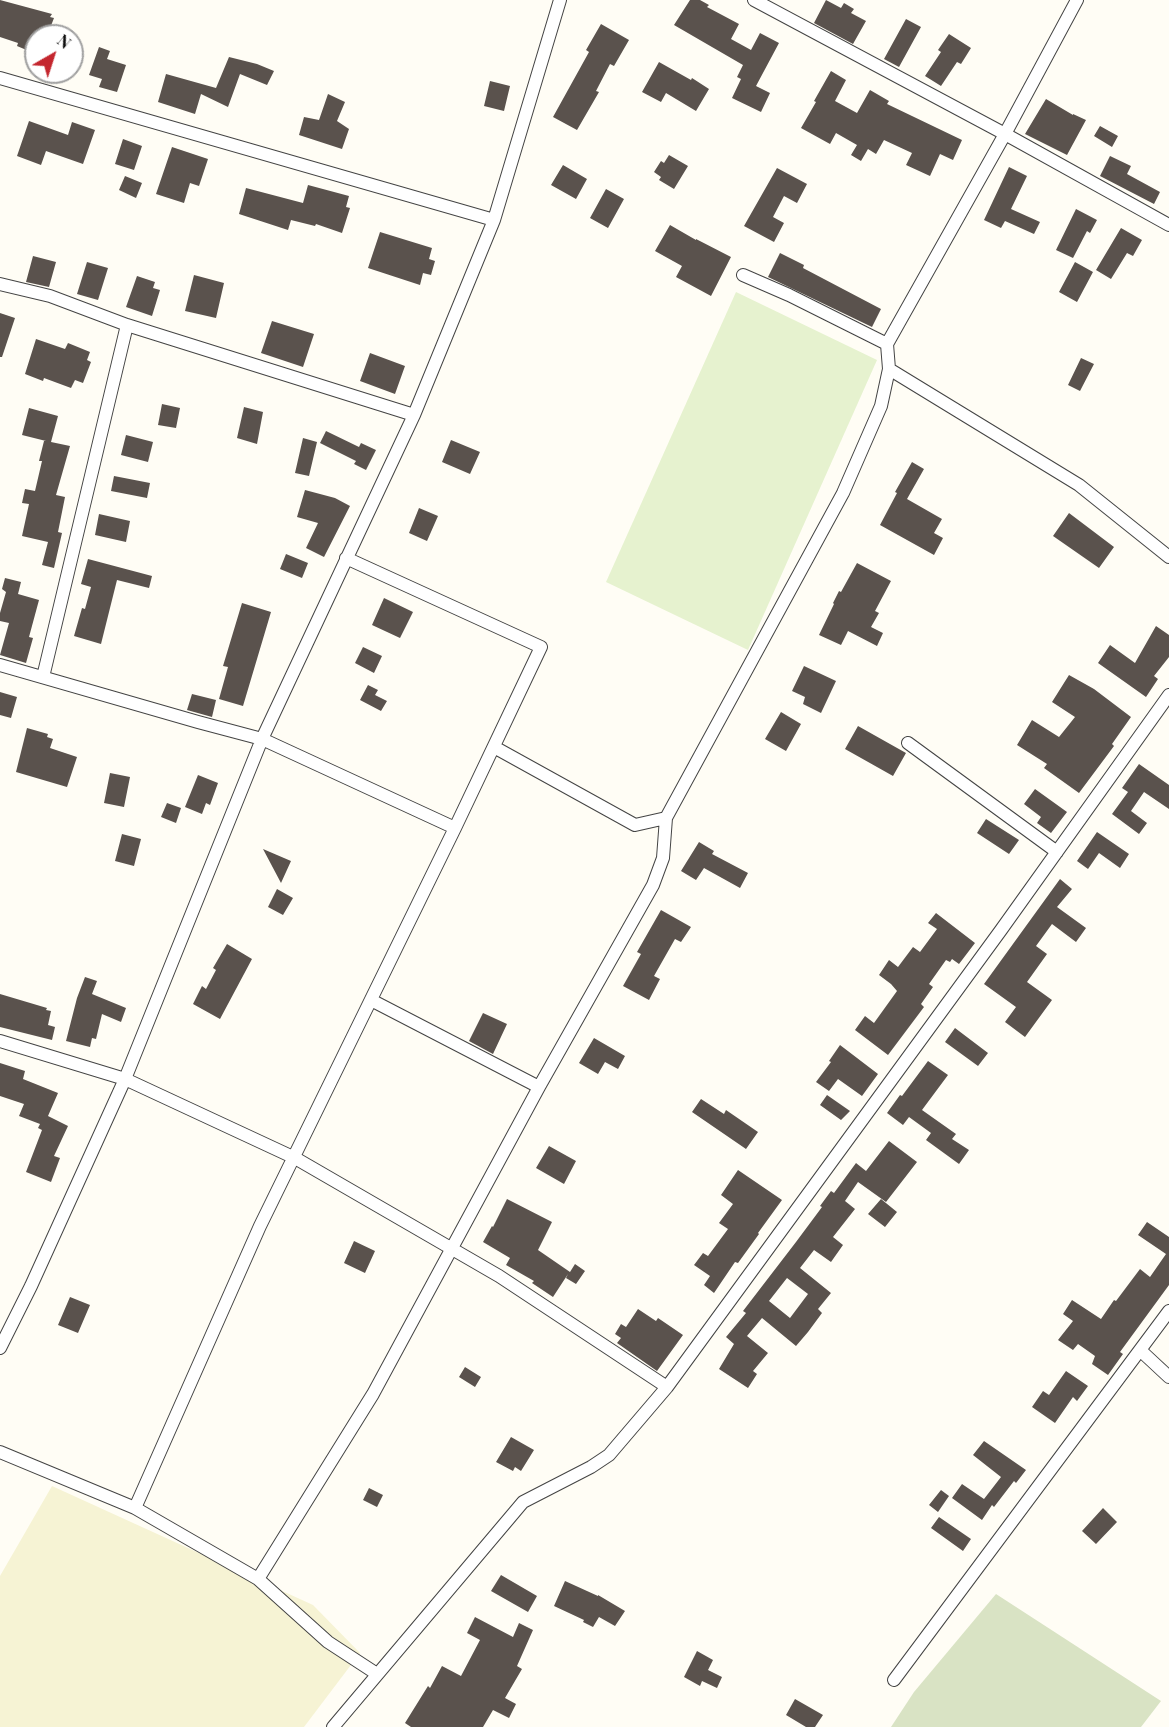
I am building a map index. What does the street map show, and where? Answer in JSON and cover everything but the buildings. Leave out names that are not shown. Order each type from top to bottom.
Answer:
[{"type":"street","points":[[0,1348],[31,1286],[125,1079],[262,739],[414,415],[494,220],[560,0]]},
{"type":"street","points":[[754,0],[1005,134],[1169,225]]},
{"type":"street","points":[[258,1580],[373,1394],[539,1087],[653,885],[663,858],[666,818],[843,493],[882,406],[889,369],[887,344],[1077,0]]},
{"type":"street","points":[[0,78],[494,220]]},
{"type":"street","points":[[743,275],[789,295],[887,344]]},
{"type":"street","points":[[0,284],[50,296],[127,325],[414,415]]},
{"type":"street","points":[[43,677],[127,325]]},
{"type":"street","points":[[889,369],[1079,485],[1169,556]]},
{"type":"street","points":[[135,1508],[260,1226],[541,647],[346,558]]},
{"type":"street","points":[[0,665],[262,739],[455,828]]},
{"type":"street","points":[[333,1727],[523,1502],[609,1455],[667,1387],[1169,695]]},
{"type":"street","points":[[908,743],[1057,852]]},
{"type":"street","points":[[494,747],[635,825],[666,818]]},
{"type":"street","points":[[371,1000],[539,1087]]},
{"type":"street","points":[[0,1041],[125,1079],[294,1158],[499,1276],[667,1387]]},
{"type":"street","points":[[894,1680],[1169,1311]]},
{"type":"street","points":[[1140,1350],[1169,1377]]},
{"type":"street","points":[[0,1452],[135,1508],[258,1580],[328,1642],[377,1674]]},
{"type":"shaded area","points":[[52,1486],[313,1605],[360,1653],[304,1727],[0,1727],[0,1576]]},
{"type":"green space","points":[[736,292],[877,360],[748,650],[606,582]]},
{"type":"green space","points":[[996,1594],[1161,1701],[1141,1727],[891,1727],[914,1692]]}]
